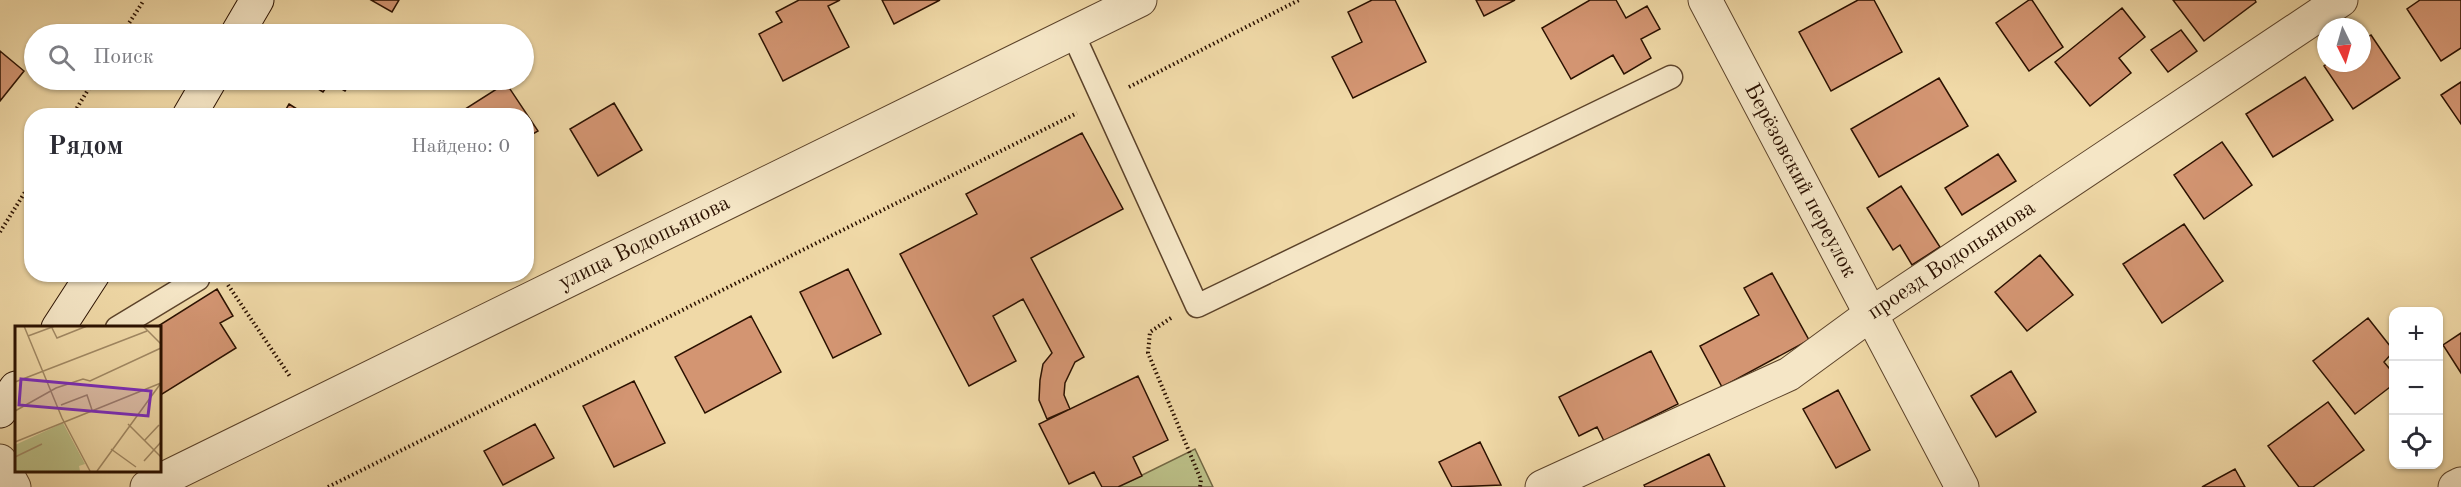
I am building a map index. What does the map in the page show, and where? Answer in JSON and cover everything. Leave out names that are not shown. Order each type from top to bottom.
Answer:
[{"type":"street","points":[[243,24],[257,0]]},
{"type":"street","name":"улица Водопьянова","points":[[147,487],[1140,0]]},
{"type":"street","name":"Берёзовский переулок","points":[[1705,0],[1962,487]]},
{"type":"street","name":"проезд Водопьянова","points":[[1542,487],[1789,374],[1871,314],[2341,0]]},
{"type":"street","points":[[194,108],[204,90]]},
{"type":"street","points":[[60,326],[88,282]]},
{"type":"street","points":[[0,411],[15,389]]},
{"type":"street","points":[[0,461],[14,487]]},
{"type":"street","points":[[2455,487],[2461,484]]},
{"type":"lane","points":[[1073,34],[1105,99],[1197,306],[1671,77]]},
{"type":"lane","points":[[120,326],[193,282]]},
{"type":"path","points":[[128,24],[144,0]]},
{"type":"path","points":[[328,487],[1299,0]]},
{"type":"path","points":[[77,108],[88,90]]},
{"type":"path","points":[[0,232],[24,194]]},
{"type":"path","points":[[227,283],[310,406]]},
{"type":"path","points":[[1197,306],[1161,323],[1150,332],[1148,353],[1202,480],[1200,487]]},
{"type":"green space","points":[[1195,449],[1213,487],[1118,487]]},
{"type":"building","points":[[371,0],[399,0],[392,12]]},
{"type":"building","points":[[799,0],[840,0],[828,6],[849,47],[783,81],[759,34],[782,22],[776,12]]},
{"type":"building","points":[[882,0],[940,0],[894,24]]},
{"type":"building","points":[[1372,0],[1395,0],[1426,62],[1353,98],[1332,57],[1362,42],[1348,12]]},
{"type":"building","points":[[1476,0],[1515,0],[1484,16]]},
{"type":"building","points":[[1590,0],[1616,0],[1626,18],[1647,6],[1660,29],[1641,39],[1651,58],[1624,74],[1613,55],[1571,79],[1542,28]]},
{"type":"building","points":[[1858,0],[1874,0],[1902,52],[1831,91],[1799,32]]},
{"type":"building","points":[[2032,0],[2063,47],[2029,71],[1996,23]]},
{"type":"building","points":[[2173,0],[2255,0],[2256,2],[2204,41]]},
{"type":"building","points":[[2420,0],[2461,0],[2461,48],[2441,61],[2407,9]]},
{"type":"building","points":[[2122,8],[2145,37],[2119,58],[2131,73],[2090,106],[2055,62]]},
{"type":"building","points":[[2181,30],[2197,51],[2168,72],[2151,50]]},
{"type":"building","points":[[2371,35],[2400,78],[2353,109],[2328,72],[2371,72]]},
{"type":"building","points":[[0,51],[24,71],[0,101]]},
{"type":"building","points":[[2305,77],[2333,120],[2273,157],[2246,114]]},
{"type":"building","points":[[1939,78],[1968,126],[1879,177],[1851,129]]},
{"type":"building","points":[[2461,82],[2461,124],[2441,95]]},
{"type":"building","points":[[495,90],[511,90],[523,108],[467,108]]},
{"type":"building","points":[[614,103],[642,150],[598,176],[570,129]]},
{"type":"building","points":[[1082,133],[1123,209],[1031,258],[1084,357],[1075,362],[1065,383],[1064,395],[1070,409],[1047,419],[1039,400],[1040,380],[1043,364],[1052,353],[1023,299],[993,316],[1016,361],[969,386],[900,254],[977,214],[966,194]]},
{"type":"building","points":[[2222,142],[2252,185],[2204,219],[2174,175]]},
{"type":"building","points":[[1998,154],[2016,181],[1962,215],[1945,188]]},
{"type":"building","points":[[1901,186],[1940,247],[1912,265],[1900,245],[1893,250],[1867,208]]},
{"type":"building","points":[[2184,224],[2223,281],[2162,323],[2123,264]]},
{"type":"building","points":[[2040,255],[2073,295],[2027,331],[1995,292]]},
{"type":"building","points":[[848,269],[881,334],[833,358],[800,292]]},
{"type":"building","points":[[1772,273],[1809,340],[1722,387],[1700,346],[1759,315],[1744,288]]},
{"type":"building","points":[[217,289],[233,316],[220,323],[236,348],[160,395],[160,326],[158,326]]},
{"type":"building","points":[[751,316],[781,372],[705,413],[675,357]]},
{"type":"building","points":[[2368,318],[2389,345],[2389,356],[2384,362],[2389,368],[2389,388],[2355,414],[2313,361]]},
{"type":"building","points":[[2461,333],[2461,373],[2443,345]]},
{"type":"building","points":[[1651,351],[1678,404],[1604,441],[1597,427],[1579,436],[1559,397]]},
{"type":"building","points":[[2011,371],[2036,412],[1996,437],[1971,396]]},
{"type":"building","points":[[1138,376],[1168,440],[1133,457],[1142,476],[1118,487],[1102,487],[1094,472],[1069,484],[1039,424]]},
{"type":"building","points":[[634,381],[665,443],[614,467],[583,406]]},
{"type":"building","points":[[1838,390],[1870,450],[1836,468],[1803,409]]},
{"type":"building","points":[[2328,402],[2364,450],[2313,487],[2299,487],[2268,446]]},
{"type":"building","points":[[535,424],[554,458],[503,485],[484,451]]},
{"type":"building","points":[[1480,442],[1501,485],[1452,487],[1439,462]]},
{"type":"building","points":[[1709,454],[1725,487],[1645,487],[1644,485]]},
{"type":"building","points":[[2235,469],[2245,487],[2202,487]]}]
